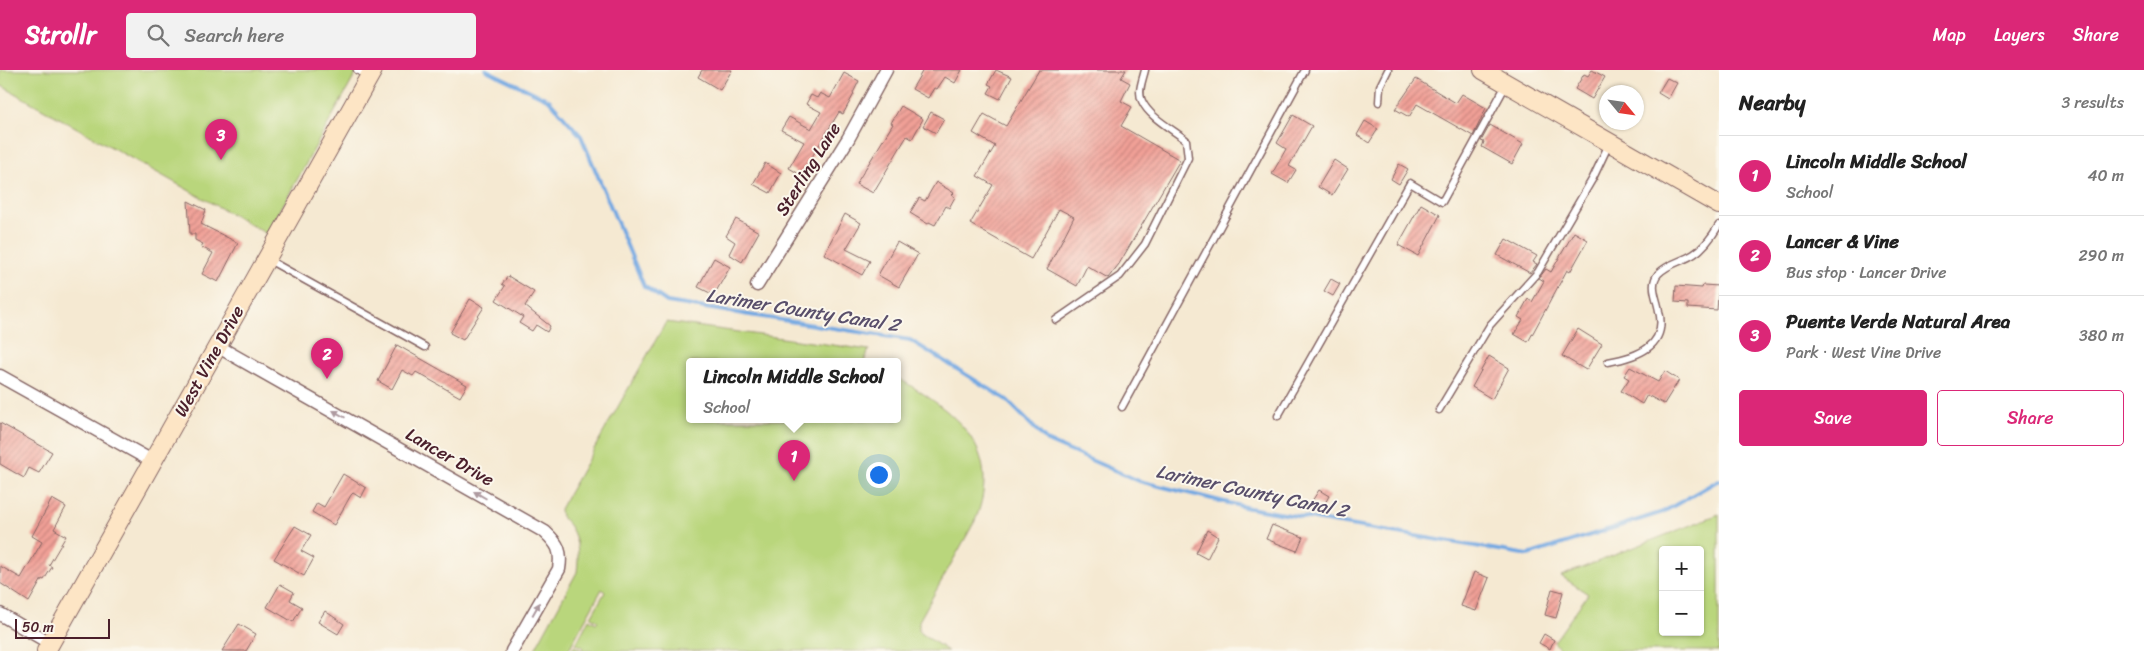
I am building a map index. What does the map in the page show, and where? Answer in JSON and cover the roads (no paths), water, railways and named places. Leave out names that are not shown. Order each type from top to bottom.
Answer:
[{"type":"street","name":"Sterling Lane","points":[[757,285],[848,139],[886,70]]},
{"type":"street","points":[[1483,70],[1719,205]]},
{"type":"street","name":"West Vine Drive","points":[[48,647],[218,346],[366,72]]},
{"type":"street","name":"Lancer Drive","points":[[218,346],[528,522],[545,532],[555,542],[561,557],[559,569],[512,651]]},
{"type":"street","points":[[0,376],[152,462]]},
{"type":"street","points":[[0,614],[48,647]]},
{"type":"lane","points":[[1056,320],[1120,276],[1145,244],[1188,158],[1186,140],[1151,113],[1141,100],[1141,85],[1145,70]]},
{"type":"lane","points":[[1122,407],[1305,70]]},
{"type":"lane","points":[[1379,102],[1380,86],[1388,70]]},
{"type":"lane","points":[[1278,416],[1410,183],[1442,202],[1507,84]]},
{"type":"lane","points":[[1439,410],[1490,325],[1538,272],[1610,143]]},
{"type":"lane","points":[[1608,362],[1634,358],[1653,344],[1658,334],[1660,314],[1653,285],[1657,276],[1665,267],[1694,254],[1707,243],[1719,225]]},
{"type":"lane","points":[[266,259],[425,346]]},
{"type":"waterway","name":"Larimer County Canal 2","points":[[486,70],[549,100],[581,136],[644,286],[667,302],[910,340],[1007,400],[1047,441],[1139,481],[1249,508],[1528,555],[1663,512],[1719,480]]},
{"type":"place","name":"Puente Verde Natural Area","points":[[221,160]]},
{"type":"place","name":"Lancer & Vine","points":[[327,379]]},
{"type":"place","name":"Lincoln Middle School","points":[[794,481]]}]
